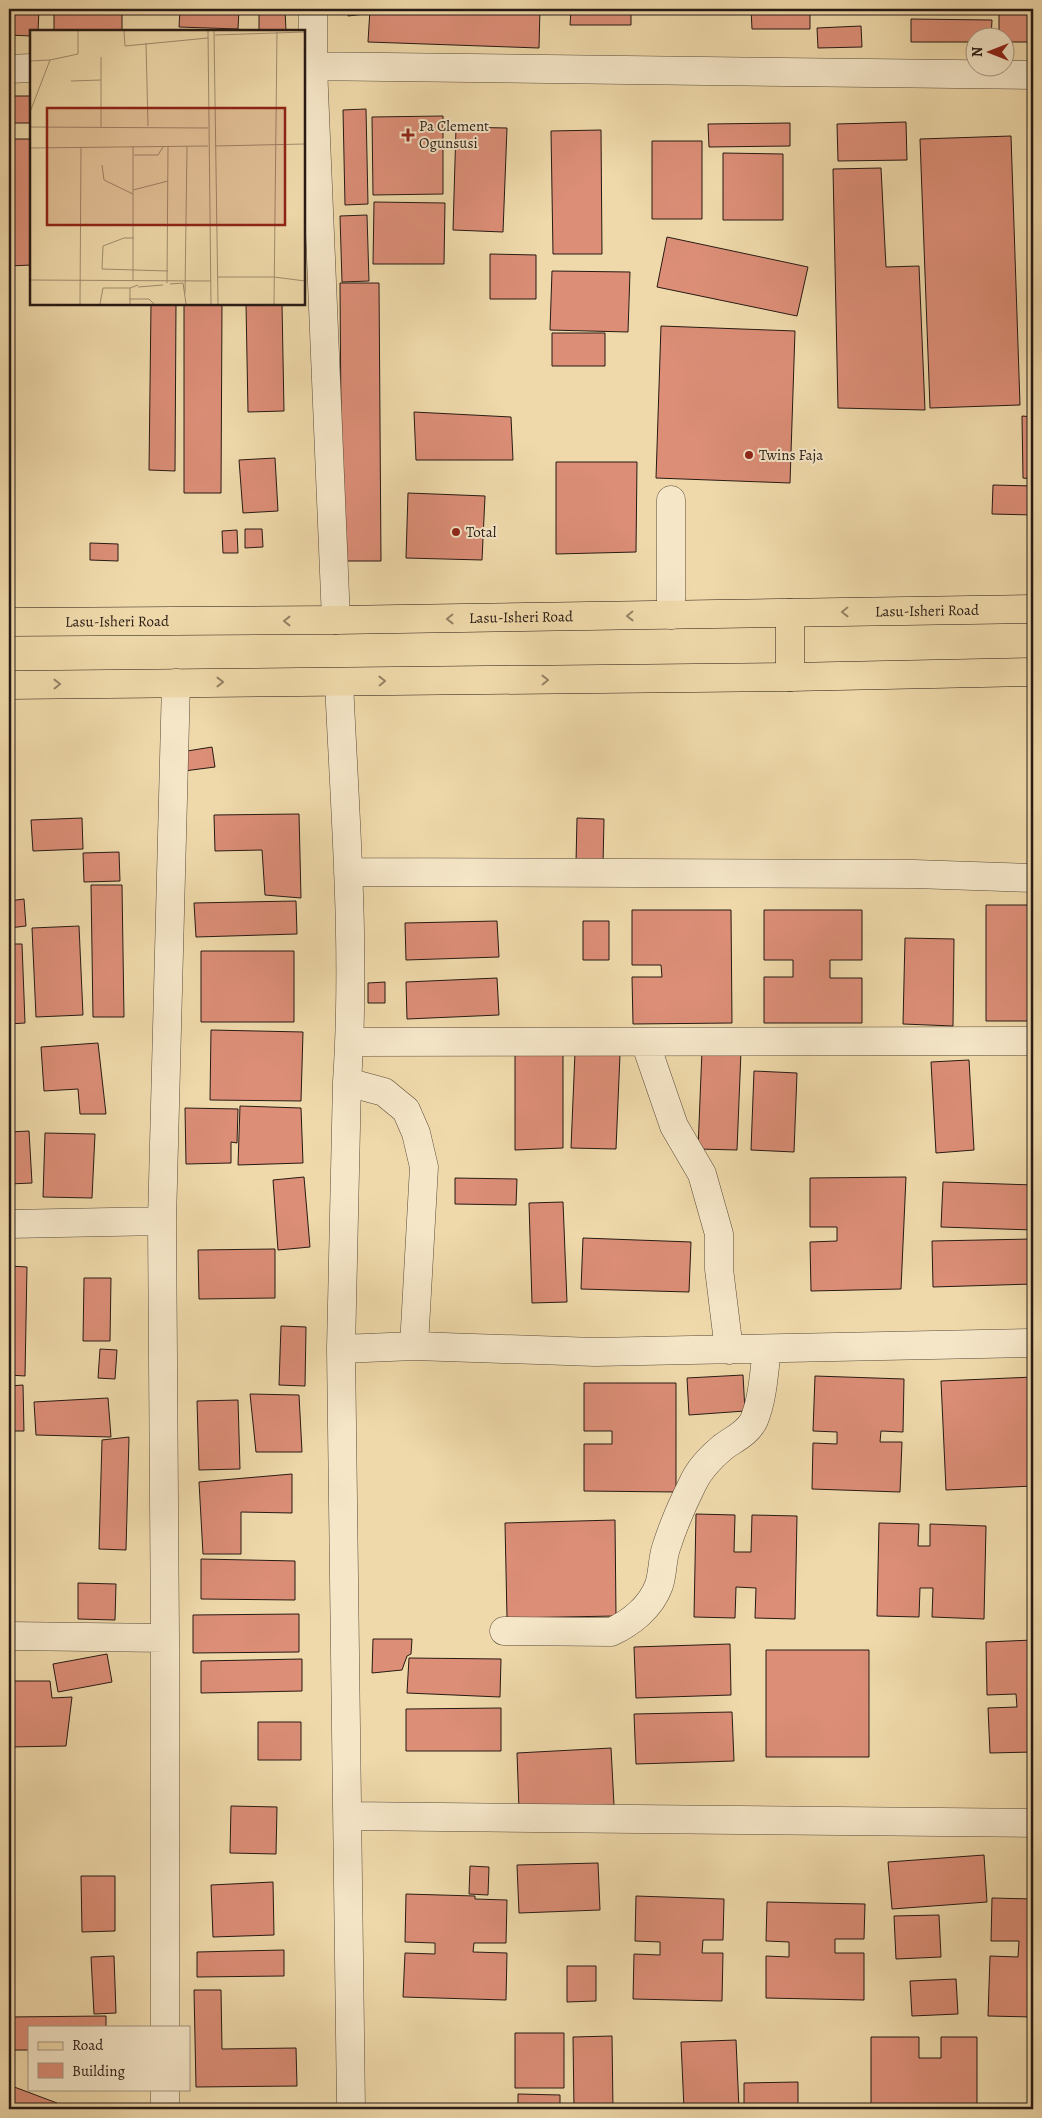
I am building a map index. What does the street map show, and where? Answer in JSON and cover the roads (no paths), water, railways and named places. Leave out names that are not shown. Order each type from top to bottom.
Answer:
[{"type":"main road","name":"Lasu-Isheri Road","points":[[9,622],[336,620],[1033,609]]},
{"type":"main road","points":[[790,613],[790,677]]},
{"type":"main road","points":[[9,685],[790,677],[1033,672]]},
{"type":"street","points":[[313,9],[308,66],[336,620]]},
{"type":"street","points":[[308,66],[1033,75]]},
{"type":"street","points":[[9,69],[30,68]]},
{"type":"street","points":[[671,500],[671,615]]},
{"type":"street","points":[[165,2026],[162,1221],[176,682]]},
{"type":"street","points":[[339,682],[348,872],[350,1042],[347,1082],[341,1349],[351,2109]]},
{"type":"street","points":[[348,872],[914,874],[1033,878]]},
{"type":"street","points":[[350,1042],[1033,1041]]},
{"type":"street","points":[[646,1042],[674,1126],[702,1174],[720,1234],[720,1269],[729,1350]]},
{"type":"street","points":[[347,1082],[384,1092],[406,1110],[416,1132],[424,1167],[414,1346]]},
{"type":"street","points":[[9,1224],[162,1221]]},
{"type":"street","points":[[341,1349],[414,1346],[595,1352],[1033,1344]]},
{"type":"street","points":[[504,1631],[611,1632],[627,1625],[640,1612],[658,1586],[666,1551],[677,1518],[698,1472],[710,1459],[748,1429],[754,1420],[759,1402],[767,1349]]},
{"type":"street","points":[[9,1636],[165,1638]]},
{"type":"street","points":[[348,1816],[1033,1823]]},
{"type":"street","points":[[165,2090],[165,2109]]},
{"type":"place","name":"Pa Clement Ogunsusi","points":[[408,135]]},
{"type":"place","name":"Twins Faja","points":[[749,455]]},
{"type":"place","name":"Total","points":[[456,532]]}]
